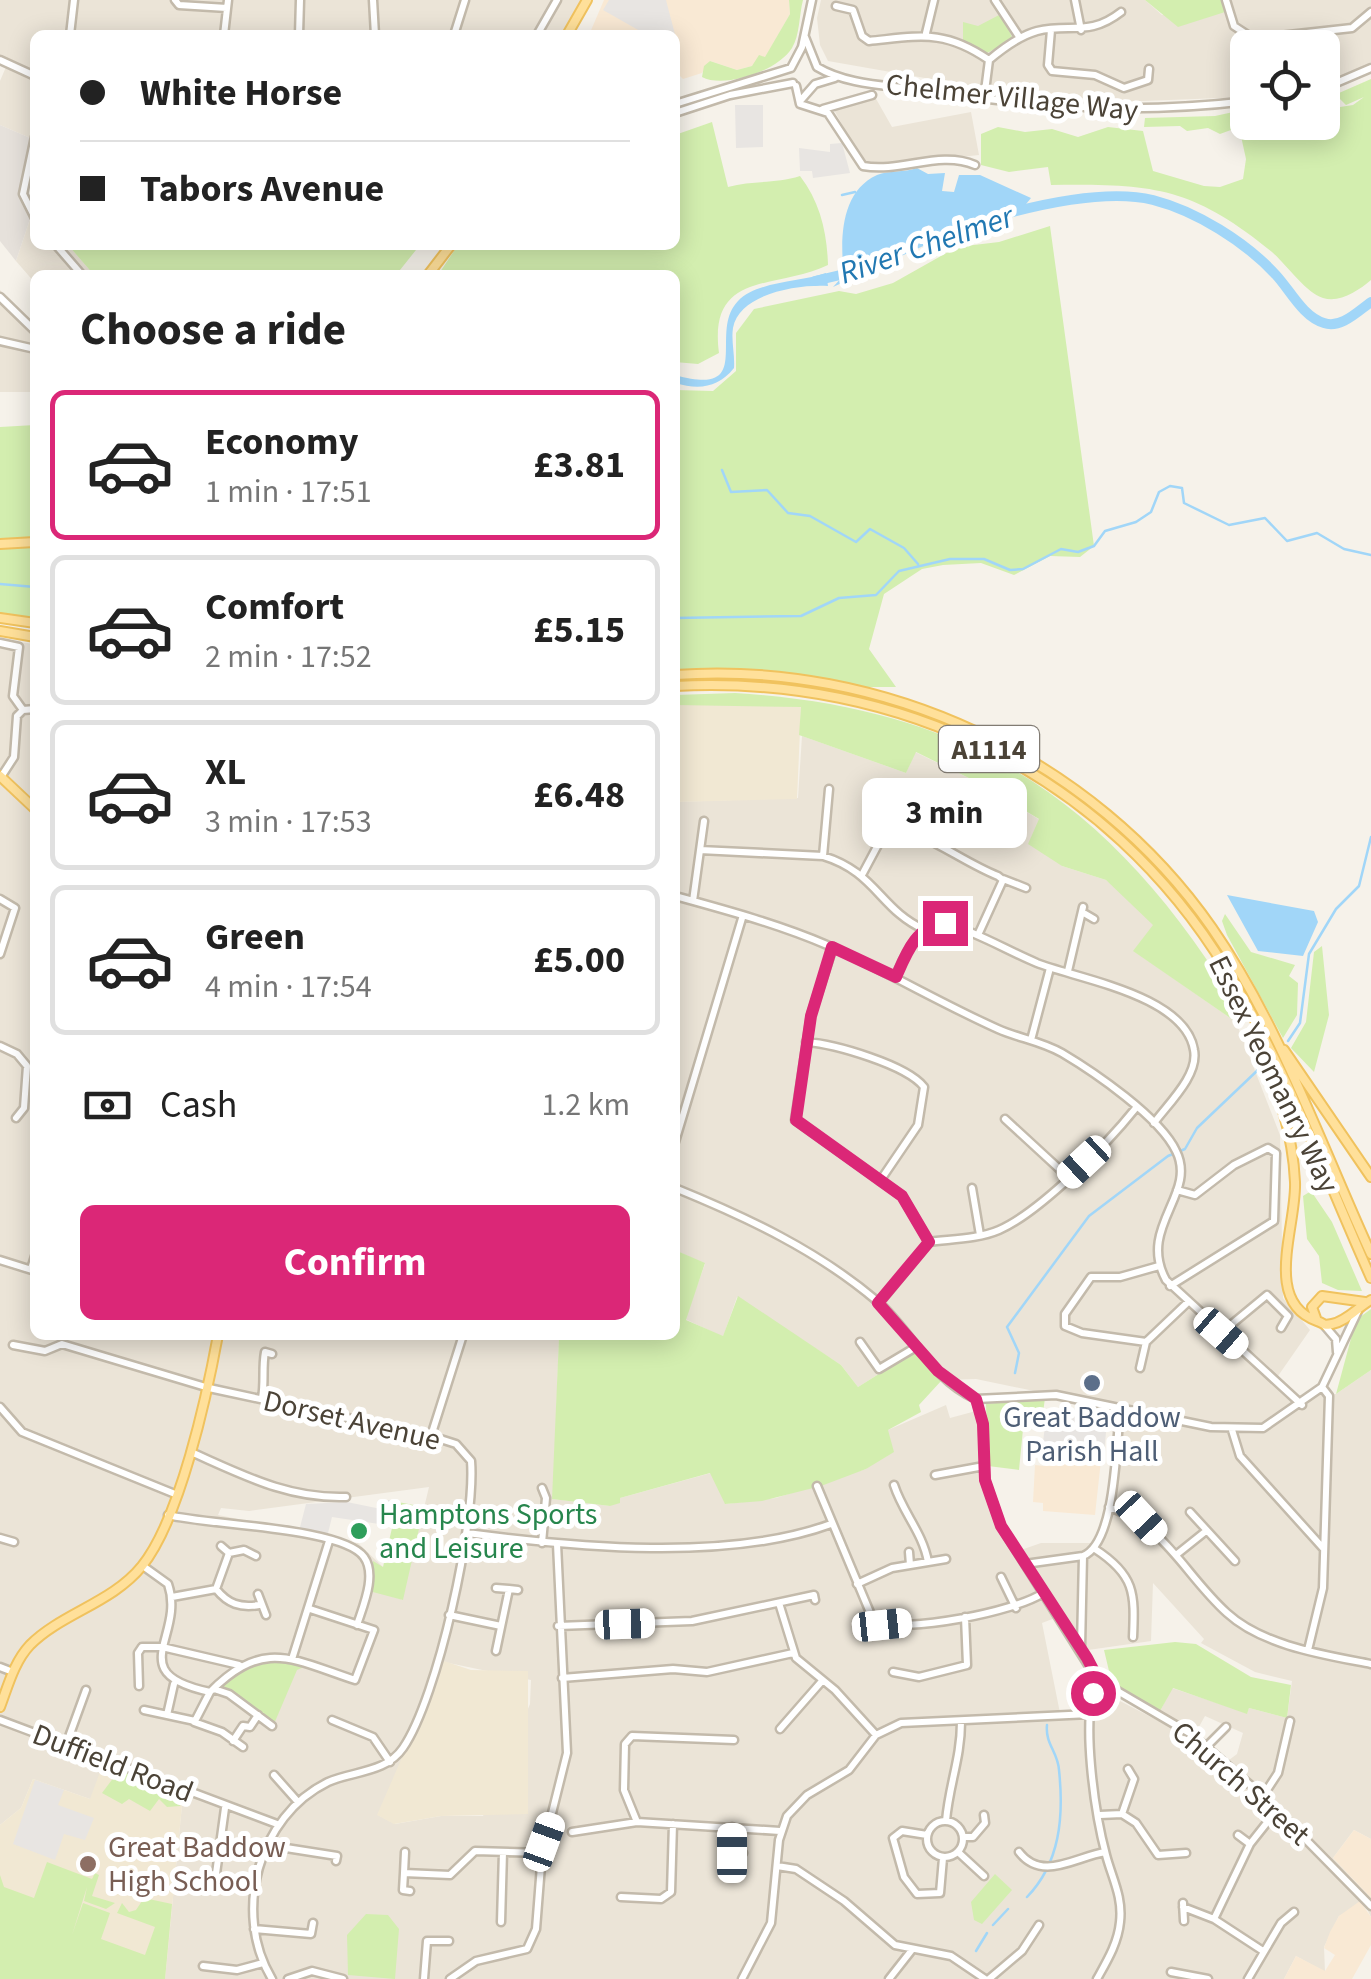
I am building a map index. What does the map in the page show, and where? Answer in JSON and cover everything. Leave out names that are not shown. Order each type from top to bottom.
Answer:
[{"type":"main road","points":[[571,30],[586,0]]},
{"type":"main road","points":[[432,270],[447,250]]},
{"type":"main road","points":[[0,544],[30,542]]},
{"type":"main road","points":[[0,618],[30,622]]},
{"type":"main road","points":[[0,631],[30,635]]},
{"type":"main road","name":"Essex Yeomanry Way","points":[[680,675],[730,674],[836,685],[920,709],[1015,750],[1090,800],[1164,867],[1220,940],[1263,1016],[1371,1254]]},
{"type":"main road","name":"Essex Yeomanry Way","points":[[680,686],[784,688],[852,698],[903,712],[1011,760],[1081,807],[1138,858],[1181,905],[1225,967],[1278,1069],[1371,1278]]},
{"type":"main road","points":[[0,776],[30,804]]},
{"type":"main road","name":"A1114","points":[[1225,967],[1262,1048],[1292,1148],[1295,1205],[1287,1259],[1288,1293],[1300,1313],[1321,1323]]},
{"type":"main road","points":[[1263,1016],[1327,1118],[1371,1176]]},
{"type":"main road","points":[[1322,1296],[1365,1304],[1321,1323],[1312,1308],[1322,1296]]},
{"type":"main road","points":[[0,1707],[13,1672],[34,1642],[108,1597],[143,1566],[168,1515],[190,1451],[209,1388],[217,1340]]},
{"type":"street","points":[[71,30],[74,0]]},
{"type":"street","points":[[175,0],[183,5],[227,4],[224,30]]},
{"type":"street","points":[[299,30],[300,0]]},
{"type":"street","points":[[374,0],[375,30]]},
{"type":"street","points":[[456,30],[466,0]]},
{"type":"street","points":[[540,30],[558,0]]},
{"type":"street","points":[[812,0],[805,37],[794,65],[794,85],[801,101],[811,110],[872,95]]},
{"type":"street","points":[[926,33],[934,0]]},
{"type":"street","points":[[995,0],[1020,38]]},
{"type":"street","points":[[1075,0],[1081,30]]},
{"type":"street","points":[[1226,0],[1239,30]]},
{"type":"street","points":[[836,6],[853,10],[862,36],[869,42],[926,33],[960,43],[989,60]]},
{"type":"street","points":[[984,98],[989,60],[1020,38],[1051,30],[1081,30],[1115,23],[1121,12]]},
{"type":"street","points":[[1340,30],[1352,28],[1371,12]]},
{"type":"street","points":[[1051,30],[1048,65],[1052,71],[1095,76],[1124,88],[1152,82],[1150,68]]},
{"type":"street","points":[[801,101],[813,85],[815,65],[805,37]]},
{"type":"street","points":[[0,61],[30,74]]},
{"type":"street","name":"Chelmer Village Way","points":[[680,102],[794,65],[815,65],[836,77],[1123,112],[1230,103]]},
{"type":"street","points":[[1340,81],[1371,68]]},
{"type":"street","name":"Chelmer Village Way","points":[[680,111],[730,95],[813,85],[836,77]]},
{"type":"street","points":[[821,109],[835,120],[854,158],[863,166],[879,169],[950,158],[976,165]]},
{"type":"street","points":[[30,161],[23,194],[30,207]]},
{"type":"street","points":[[60,250],[78,270]]},
{"type":"street","points":[[0,297],[30,327]]},
{"type":"street","points":[[0,341],[30,348]]},
{"type":"street","points":[[0,642],[19,647],[13,696],[22,710]]},
{"type":"street","points":[[22,710],[30,709]]},
{"type":"street","points":[[0,776],[14,757],[16,720],[22,710]]},
{"type":"street","points":[[822,856],[830,789]]},
{"type":"street","points":[[863,873],[879,843],[883,808]]},
{"type":"street","points":[[693,901],[705,824]]},
{"type":"street","points":[[882,825],[906,828],[961,861],[1023,884]]},
{"type":"street","points":[[700,850],[822,856],[863,873],[903,920],[926,930]]},
{"type":"street","points":[[978,935],[1003,880],[998,876]]},
{"type":"street","points":[[680,897],[832,947],[1001,1031],[1060,1052],[1154,1123],[1180,1160],[1176,1190],[1158,1231],[1159,1266],[1170,1286],[1187,1303],[1302,1405]]},
{"type":"street","points":[[0,899],[15,908],[0,954]]},
{"type":"street","points":[[1068,972],[1083,910],[1094,920]]},
{"type":"street","points":[[680,1125],[743,915]]},
{"type":"street","points":[[896,977],[910,947],[926,930],[945,923],[1050,968],[1152,1003],[1193,1043],[1191,1072],[1154,1123]]},
{"type":"street","points":[[832,947],[806,1042],[796,1120],[902,1196],[916,1212],[929,1242]]},
{"type":"street","points":[[1031,1040],[1050,968]]},
{"type":"street","points":[[806,1042],[838,1047],[912,1076],[924,1087],[918,1125],[880,1181]]},
{"type":"street","points":[[0,1046],[30,1064]]},
{"type":"street","points":[[16,1118],[27,1112],[30,1077]]},
{"type":"street","points":[[878,1303],[929,1242],[980,1235],[1010,1224],[1068,1177],[1135,1109]]},
{"type":"street","points":[[1005,1119],[1068,1177]]},
{"type":"street","points":[[1170,1286],[1274,1221],[1274,1147],[1234,1165],[1195,1194],[1176,1190]]},
{"type":"street","points":[[972,1188],[980,1235]]},
{"type":"street","points":[[680,1190],[746,1216],[878,1303],[938,1371],[976,1399],[983,1424],[984,1466],[995,1511],[1098,1679],[1090,1714],[1105,1852],[1118,1887],[1120,1924],[1097,1979]]},
{"type":"street","points":[[0,1260],[30,1269]]},
{"type":"street","points":[[1146,1342],[1072,1331],[1065,1326],[1065,1314],[1091,1277],[1120,1276],[1159,1266]]},
{"type":"street","points":[[1221,1333],[1270,1292],[1288,1316],[1281,1328]]},
{"type":"street","points":[[1140,1368],[1146,1342],[1187,1303]]},
{"type":"street","points":[[976,1399],[1056,1395],[1232,1430],[1271,1425],[1322,1387],[1365,1304]]},
{"type":"street","points":[[1321,1323],[1336,1339],[1337,1358]]},
{"type":"street","points":[[431,1436],[461,1340]]},
{"type":"street","points":[[860,1342],[879,1369],[916,1347]]},
{"type":"street","name":"Dorset Avenue","points":[[13,1345],[44,1352],[62,1344],[209,1388],[456,1444],[471,1461],[468,1533],[449,1615],[412,1731],[390,1762]]},
{"type":"street","points":[[262,1398],[266,1378],[262,1366],[266,1352],[272,1354]]},
{"type":"street","points":[[1308,1650],[1321,1600],[1324,1548],[1329,1396],[1322,1387]]},
{"type":"street","points":[[0,1407],[22,1432],[175,1494]]},
{"type":"street","points":[[1024,1564],[1083,1556],[1095,1549],[1106,1530],[1120,1410]]},
{"type":"street","points":[[1232,1430],[1240,1456],[1324,1548]]},
{"type":"street","points":[[190,1451],[286,1493],[309,1499],[346,1497]]},
{"type":"street","points":[[935,1475],[984,1466]]},
{"type":"street","points":[[894,1484],[922,1538],[928,1562]]},
{"type":"street","points":[[817,1486],[868,1617],[882,1625],[1016,1608],[1043,1592]]},
{"type":"street","points":[[542,1488],[546,1498],[542,1543]]},
{"type":"street","points":[[888,1498],[897,1494]]},
{"type":"street","points":[[1109,1506],[1141,1518],[1230,1617],[1308,1650],[1371,1664]]},
{"type":"street","points":[[1190,1512],[1235,1562]]},
{"type":"street","points":[[168,1515],[355,1548],[368,1567],[357,1625]]},
{"type":"street","points":[[468,1533],[557,1544],[743,1544],[801,1535],[831,1524]]},
{"type":"street","points":[[1176,1555],[1206,1531]]},
{"type":"street","points":[[0,1538],[14,1542]]},
{"type":"street","points":[[292,1659],[330,1541]]},
{"type":"street","points":[[450,1979],[476,1962],[527,1949],[536,1929],[542,1853],[567,1752],[557,1544]]},
{"type":"street","points":[[221,1546],[228,1553]]},
{"type":"street","points":[[1095,1549],[1127,1578],[1136,1598],[1133,1638]]},
{"type":"street","points":[[228,1553],[244,1550],[256,1556]]},
{"type":"street","points":[[909,1552],[910,1565]]},
{"type":"street","points":[[216,1589],[228,1553]]},
{"type":"street","points":[[1081,1647],[1083,1556]]},
{"type":"street","points":[[857,1584],[892,1568],[946,1559]]},
{"type":"street","points":[[143,1566],[168,1584],[172,1597],[162,1646],[162,1668],[174,1684],[229,1694],[272,1726]]},
{"type":"street","points":[[1002,1577],[1016,1608]]},
{"type":"street","points":[[496,1588],[514,1590],[500,1626],[496,1651]]},
{"type":"street","points":[[172,1597],[216,1589]]},
{"type":"street","points":[[216,1589],[230,1603],[244,1608],[259,1606]]},
{"type":"street","points":[[258,1594],[259,1606],[266,1615]]},
{"type":"street","points":[[558,1626],[692,1621],[814,1595],[815,1600]]},
{"type":"street","points":[[780,1603],[793,1654],[876,1735]]},
{"type":"street","points":[[194,1721],[211,1690],[240,1665],[263,1656],[292,1659],[356,1680],[374,1630],[310,1610]]},
{"type":"street","points":[[449,1615],[500,1626]]},
{"type":"street","points":[[893,1672],[919,1677],[967,1666],[965,1617]]},
{"type":"street","points":[[139,1686],[139,1649],[162,1646],[240,1665]]},
{"type":"street","points":[[562,1678],[673,1668],[707,1672],[793,1654]]},
{"type":"street","points":[[0,1667],[13,1672]]},
{"type":"street","name":"Church Street","points":[[1098,1679],[1121,1696],[1175,1723],[1206,1747],[1278,1810],[1371,1906]]},
{"type":"street","points":[[780,1728],[822,1681]]},
{"type":"street","points":[[167,1716],[174,1684]]},
{"type":"street","points":[[66,1745],[86,1690]]},
{"type":"street","points":[[144,1710],[194,1721]]},
{"type":"street","points":[[742,1979],[767,1934],[780,1832],[792,1808],[849,1770],[876,1735],[901,1723],[1090,1714]]},
{"type":"street","points":[[233,1742],[242,1726],[250,1727],[258,1715]]},
{"type":"street","name":"Duffield Road","points":[[0,1720],[225,1808],[278,1824]]},
{"type":"street","points":[[272,1979],[263,1964],[254,1929],[254,1895],[267,1846],[278,1824],[298,1802],[328,1783],[390,1762],[373,1737],[332,1720]]},
{"type":"street","points":[[194,1721],[194,1725],[222,1732],[242,1747]]},
{"type":"street","points":[[946,1821],[948,1783],[960,1762],[961,1722]]},
{"type":"street","points":[[1206,1747],[1226,1727]]},
{"type":"street","points":[[1262,1796],[1278,1773],[1291,1727]]},
{"type":"street","points":[[637,1822],[624,1790],[625,1744],[632,1736],[723,1734],[734,1740]]},
{"type":"street","points":[[1122,1814],[1134,1778],[1128,1769]]},
{"type":"street","points":[[274,1775],[298,1802]]},
{"type":"street","name":"Duffield Road","points":[[215,1881],[225,1808]]},
{"type":"street","points":[[1214,1920],[1250,1844],[1278,1810]]},
{"type":"street","points":[[1100,1815],[1122,1814],[1146,1830],[1152,1852],[1186,1854]]},
{"type":"street","points":[[964,1837],[973,1836],[985,1824],[984,1815]]},
{"type":"street","points":[[946,1821],[960,1828],[964,1837],[958,1852],[943,1858],[928,1847],[927,1835],[934,1824],[946,1821]]},
{"type":"street","points":[[572,1832],[637,1822],[780,1832]]},
{"type":"street","points":[[621,1897],[660,1898],[670,1892],[673,1824]]},
{"type":"street","points":[[732,1827],[728,1853],[743,1855]]},
{"type":"street","points":[[927,1835],[902,1830],[893,1838],[904,1877],[917,1894],[940,1893],[943,1858]]},
{"type":"street","points":[[1238,1836],[1250,1844]]},
{"type":"street","points":[[267,1846],[337,1856]]},
{"type":"street","points":[[405,1852],[403,1890],[410,1890]]},
{"type":"street","points":[[404,1874],[450,1875],[475,1852],[542,1853]]},
{"type":"street","points":[[500,1922],[503,1852]]},
{"type":"street","points":[[958,1852],[984,1876]]},
{"type":"street","points":[[1021,1857],[1050,1869],[1105,1852]]},
{"type":"street","points":[[1174,1854],[1175,1864]]},
{"type":"street","points":[[777,1866],[796,1869],[844,1901],[874,1930],[911,1952],[951,1956],[987,1979],[1009,1962],[1035,1927]]},
{"type":"street","points":[[204,1880],[229,1883]]},
{"type":"street","points":[[1362,1895],[1371,1884]]},
{"type":"street","points":[[1184,1921],[1183,1905],[1264,1951]]},
{"type":"street","points":[[1248,1979],[1281,1923],[1294,1912]]},
{"type":"street","points":[[254,1929],[311,1934],[313,1922]]},
{"type":"street","points":[[424,1979],[427,1941],[449,1941]]},
{"type":"street","points":[[890,1979],[911,1952]]},
{"type":"street","points":[[203,1966],[237,1970],[263,1964]]},
{"type":"street","points":[[288,1979],[312,1971],[344,1979]]},
{"type":"street","points":[[1171,1972],[1208,1979]]},
{"type":"shaded area","points":[[0,0],[581,0],[565,30],[30,30],[30,138],[0,125],[0,81],[6,67],[0,64]]},
{"type":"shaded area","points":[[604,0],[789,0],[790,14],[765,58],[737,70],[710,61],[702,73],[683,79],[680,30],[591,30]]},
{"type":"shaded area","points":[[609,0],[666,0],[674,30],[638,30],[603,10]]},
{"type":"shaded area","points":[[821,0],[1145,0],[1162,15],[1225,11],[1221,0],[1371,0],[1371,62],[1340,79],[1340,30],[1230,30],[1230,98],[1117,102],[959,84],[828,61],[820,45],[817,18]]},
{"type":"shaded area","points":[[875,97],[892,127],[971,112],[979,155],[878,166],[862,161],[833,108]]},
{"type":"shaded area","points":[[735,105],[763,105],[763,147],[736,148]]},
{"type":"shaded area","points":[[0,125],[30,138],[30,219],[16,261],[0,241]]},
{"type":"shaded area","points":[[842,143],[850,173],[813,178],[812,171],[800,171],[799,148],[830,152],[830,144]]},
{"type":"shaded area","points":[[30,219],[30,250],[72,250],[90,270],[30,270],[30,277],[16,261]]},
{"type":"shaded area","points":[[0,290],[30,321],[30,392],[0,392]]},
{"type":"shaded area","points":[[0,640],[30,643],[30,1340],[559,1340],[553,1499],[610,1506],[620,1498],[711,1473],[726,1504],[776,1498],[866,1469],[881,1457],[888,1430],[946,1405],[950,1418],[976,1411],[988,1504],[996,1507],[1021,1550],[1041,1543],[1099,1543],[1121,1409],[976,1379],[942,1380],[914,1352],[858,1387],[841,1365],[737,1297],[723,1337],[685,1319],[705,1264],[680,1252],[680,802],[798,798],[802,736],[906,773],[915,752],[979,783],[1040,820],[1062,866],[1106,880],[1154,925],[1134,951],[1236,1022],[1280,1135],[1283,1298],[1310,1330],[1278,1376],[1299,1395],[1336,1394],[1371,1370],[1371,1839],[1354,1830],[1333,1858],[1371,1898],[1371,1917],[1364,1903],[1339,1916],[1324,1947],[1325,1972],[1296,1956],[1284,1979],[165,1979],[183,1795],[90,1799],[33,1779],[21,1808],[0,1825]],"holes":[[[429,1487],[402,1600],[383,1567],[358,1543],[218,1515],[221,1508],[249,1511]],[[1153,1583],[1204,1639],[1201,1643],[1255,1672],[1292,1681],[1287,1718],[1249,1708],[1247,1713],[1172,1688],[1160,1711],[1196,1732],[1205,1716],[1243,1733],[1237,1754],[1221,1766],[1176,1730],[1120,1701],[1092,1712],[1060,1713],[1042,1623],[1055,1618],[1088,1650],[1151,1641]],[[444,1662],[531,1680],[530,1704],[483,1816],[441,1816],[395,1824],[378,1815]]]},
{"type":"shaded area","points":[[752,703],[801,707],[797,799],[680,802],[680,705]]},
{"type":"shaded area","points":[[1065,1407],[1100,1415],[1107,1421],[1104,1454],[1042,1450],[1045,1426],[1063,1427]]},
{"type":"shaded area","points":[[1045,1455],[1101,1460],[1095,1515],[1043,1511],[1043,1503],[1033,1502],[1035,1465],[1044,1466]]},
{"type":"shaded area","points":[[388,1500],[398,1502],[394,1519],[381,1518],[379,1524],[332,1517],[327,1537],[299,1531],[306,1504],[347,1502],[381,1509]]},
{"type":"shaded area","points":[[444,1661],[471,1670],[528,1671],[528,1814],[441,1816],[394,1824],[377,1815]]},
{"type":"shaded area","name":"Great Baddow High School","points":[[103,1764],[183,1795],[165,1979],[0,1979],[0,1825],[21,1808],[33,1779],[90,1799]]},
{"type":"shaded area","points":[[35,1780],[64,1790],[58,1805],[94,1818],[85,1840],[64,1834],[55,1860],[13,1844]]},
{"type":"shaded area","points":[[1354,1830],[1371,1839],[1371,1898],[1333,1858]]},
{"type":"shaded area","points":[[1360,1901],[1371,1917],[1371,1945],[1352,1979],[1284,1979],[1296,1956],[1325,1971],[1335,1955],[1324,1948],[1330,1932],[1339,1916]]},
{"type":"green space","points":[[789,0],[803,0],[797,37],[785,56],[750,76],[723,81],[702,77],[704,66],[710,61],[737,70],[752,66],[759,55],[765,57],[790,14]]},
{"type":"green space","points":[[1145,0],[1221,0],[1225,12],[1178,27]]},
{"type":"green space","points":[[1001,14],[1013,39],[987,53],[963,41],[963,22],[978,26]]},
{"type":"green space","points":[[1371,79],[1371,280],[1336,299],[1317,295],[1243,230],[1193,202],[1144,188],[1051,185],[1048,167],[1009,172],[981,165],[981,134],[998,127],[1025,132],[1052,129],[1078,137],[1108,127],[1143,131],[1153,171],[1220,187],[1243,179],[1246,159],[1242,140],[1340,140],[1340,107],[1353,105],[1364,97],[1346,105],[1340,93]]},
{"type":"green space","points":[[1230,113],[1230,130],[1220,134],[1208,128],[1187,131],[1180,126],[1144,127],[1145,118]]},
{"type":"green space","points":[[712,122],[728,187],[800,176],[813,196],[826,241],[828,265],[750,287],[735,295],[724,308],[718,326],[719,353],[698,364],[680,362],[680,270],[441,270],[455,250],[680,250],[680,133]]},
{"type":"green space","points":[[1050,226],[1094,546],[1080,557],[1050,556],[1014,575],[981,563],[922,569],[884,594],[869,649],[896,687],[864,687],[729,668],[680,672],[680,390],[713,391],[736,371],[736,333],[754,309],[839,291],[856,294],[893,283],[957,247],[999,242]]},
{"type":"green space","points":[[72,250],[416,250],[400,270],[90,270]]},
{"type":"green space","points":[[30,425],[30,618],[0,613],[0,427]]},
{"type":"green space","points":[[735,693],[822,703],[900,721],[971,748],[1035,783],[1093,828],[1147,882],[1197,945],[1244,1018],[1236,1022],[1133,951],[1153,925],[1106,880],[1062,866],[1028,844],[1039,819],[979,783],[916,752],[906,773],[799,735],[801,707],[680,705],[680,695]]},
{"type":"green space","points":[[1225,914],[1251,952],[1295,965],[1289,976],[1298,983],[1297,1015],[1283,1038],[1227,935],[1222,921]]},
{"type":"green space","points":[[1322,946],[1329,1015],[1314,1072],[1291,1048],[1306,1022],[1314,952]]},
{"type":"green space","points":[[1311,1191],[1332,1222],[1362,1291],[1338,1290],[1322,1283],[1319,1256],[1307,1239],[1303,1196]]},
{"type":"green space","points":[[680,1252],[705,1263],[686,1320],[723,1336],[738,1296],[841,1365],[858,1387],[914,1352],[942,1380],[919,1405],[921,1412],[888,1430],[894,1452],[866,1469],[821,1486],[762,1501],[725,1504],[710,1473],[620,1498],[620,1503],[610,1506],[552,1499],[559,1340],[680,1340]]},
{"type":"green space","points":[[1371,1309],[1371,1370],[1336,1394],[1356,1320]]},
{"type":"green space","points":[[1045,1398],[1042,1420],[1024,1419],[1019,1470],[988,1466],[986,1404]]},
{"type":"green space","points":[[398,1502],[424,1507],[403,1600],[369,1591],[373,1561],[383,1567]]},
{"type":"green space","points":[[1175,1642],[1196,1644],[1251,1677],[1291,1685],[1287,1718],[1249,1708],[1247,1714],[1173,1688],[1160,1711],[1123,1693],[1104,1674],[1109,1671],[1104,1650]]},
{"type":"green space","points":[[274,1658],[306,1666],[297,1670],[274,1724],[217,1687],[245,1666]]},
{"type":"green space","points":[[120,1769],[182,1794],[180,1806],[167,1807],[159,1799],[150,1811],[129,1799],[122,1804],[102,1793]]},
{"type":"green space","points":[[47,1862],[92,1879],[95,1873],[99,1875],[92,1896],[115,1903],[106,1909],[84,1901],[87,1887],[72,1935],[83,1903],[110,1913],[101,1939],[145,1955],[155,1927],[117,1913],[122,1903],[129,1912],[136,1910],[144,1898],[172,1904],[165,1979],[0,1979],[0,1875],[4,1887],[34,1898]]},
{"type":"green space","points":[[995,1874],[1012,1890],[982,1924],[974,1920],[971,1902]]},
{"type":"green space","points":[[366,1914],[388,1915],[399,1929],[395,1979],[348,1975],[347,1935]]},
{"type":"water","points":[[917,168],[928,174],[945,173],[942,191],[954,192],[959,175],[980,175],[1031,198],[1022,209],[985,218],[833,287],[844,275],[845,218],[856,193],[877,175]]},
{"type":"water","points":[[826,273],[828,286],[787,289],[746,306],[733,328],[734,368],[715,383],[700,387],[680,384],[680,376],[715,378],[723,370],[730,314],[746,294]]},
{"type":"water","points":[[1227,895],[1314,911],[1318,922],[1303,956],[1258,951]]},
{"type":"waterway","points":[[842,195],[855,192]]},
{"type":"waterway","name":"River Chelmer","points":[[964,226],[1083,198],[1153,200],[1203,220],[1235,240],[1264,263],[1316,320],[1337,324],[1371,302]]},
{"type":"waterway","name":"River Chelmer","points":[[815,281],[857,271]]},
{"type":"waterway","points":[[722,470],[731,492],[767,490],[788,513],[810,516],[856,542],[870,529],[904,548],[918,564]]},
{"type":"waterway","points":[[680,618],[801,616],[839,598],[876,595],[899,571],[950,559],[984,559],[1010,570],[1023,569],[1061,549],[1078,552],[1094,546],[1105,531],[1136,522],[1151,512],[1159,492],[1170,486],[1182,488],[1184,503],[1229,525],[1265,518],[1287,541],[1317,533],[1344,549],[1371,555]]},
{"type":"waterway","points":[[0,584],[30,587]]},
{"type":"waterway","points":[[1288,1041],[1300,1023],[1309,954],[1336,909],[1359,886],[1371,837]]},
{"type":"waterway","points":[[1015,1373],[1019,1353],[1007,1327],[1089,1216],[1168,1156],[1185,1149],[1197,1128],[1260,1068]]},
{"type":"waterway","points":[[1027,1897],[1047,1869],[1060,1822],[1059,1770],[1047,1725]]},
{"type":"waterway","points":[[993,1925],[1008,1909]]},
{"type":"waterway","points":[[976,1951],[987,1933]]},
{"type":"place","name":"Great Baddow Parish Hall","points":[[1092,1383]]},
{"type":"place","name":"Hamptons Sports and Leisure","points":[[359,1531]]},
{"type":"place","name":"Great Baddow High School","points":[[88,1864]]},
{"type":"route","points":[[945,923],[934,924],[917,938],[896,977],[832,947],[811,1016],[796,1120],[902,1196],[916,1212],[929,1242],[878,1303],[938,1371],[976,1399],[983,1424],[985,1480],[995,1511],[1087,1658],[1098,1679],[1093,1693]]}]
